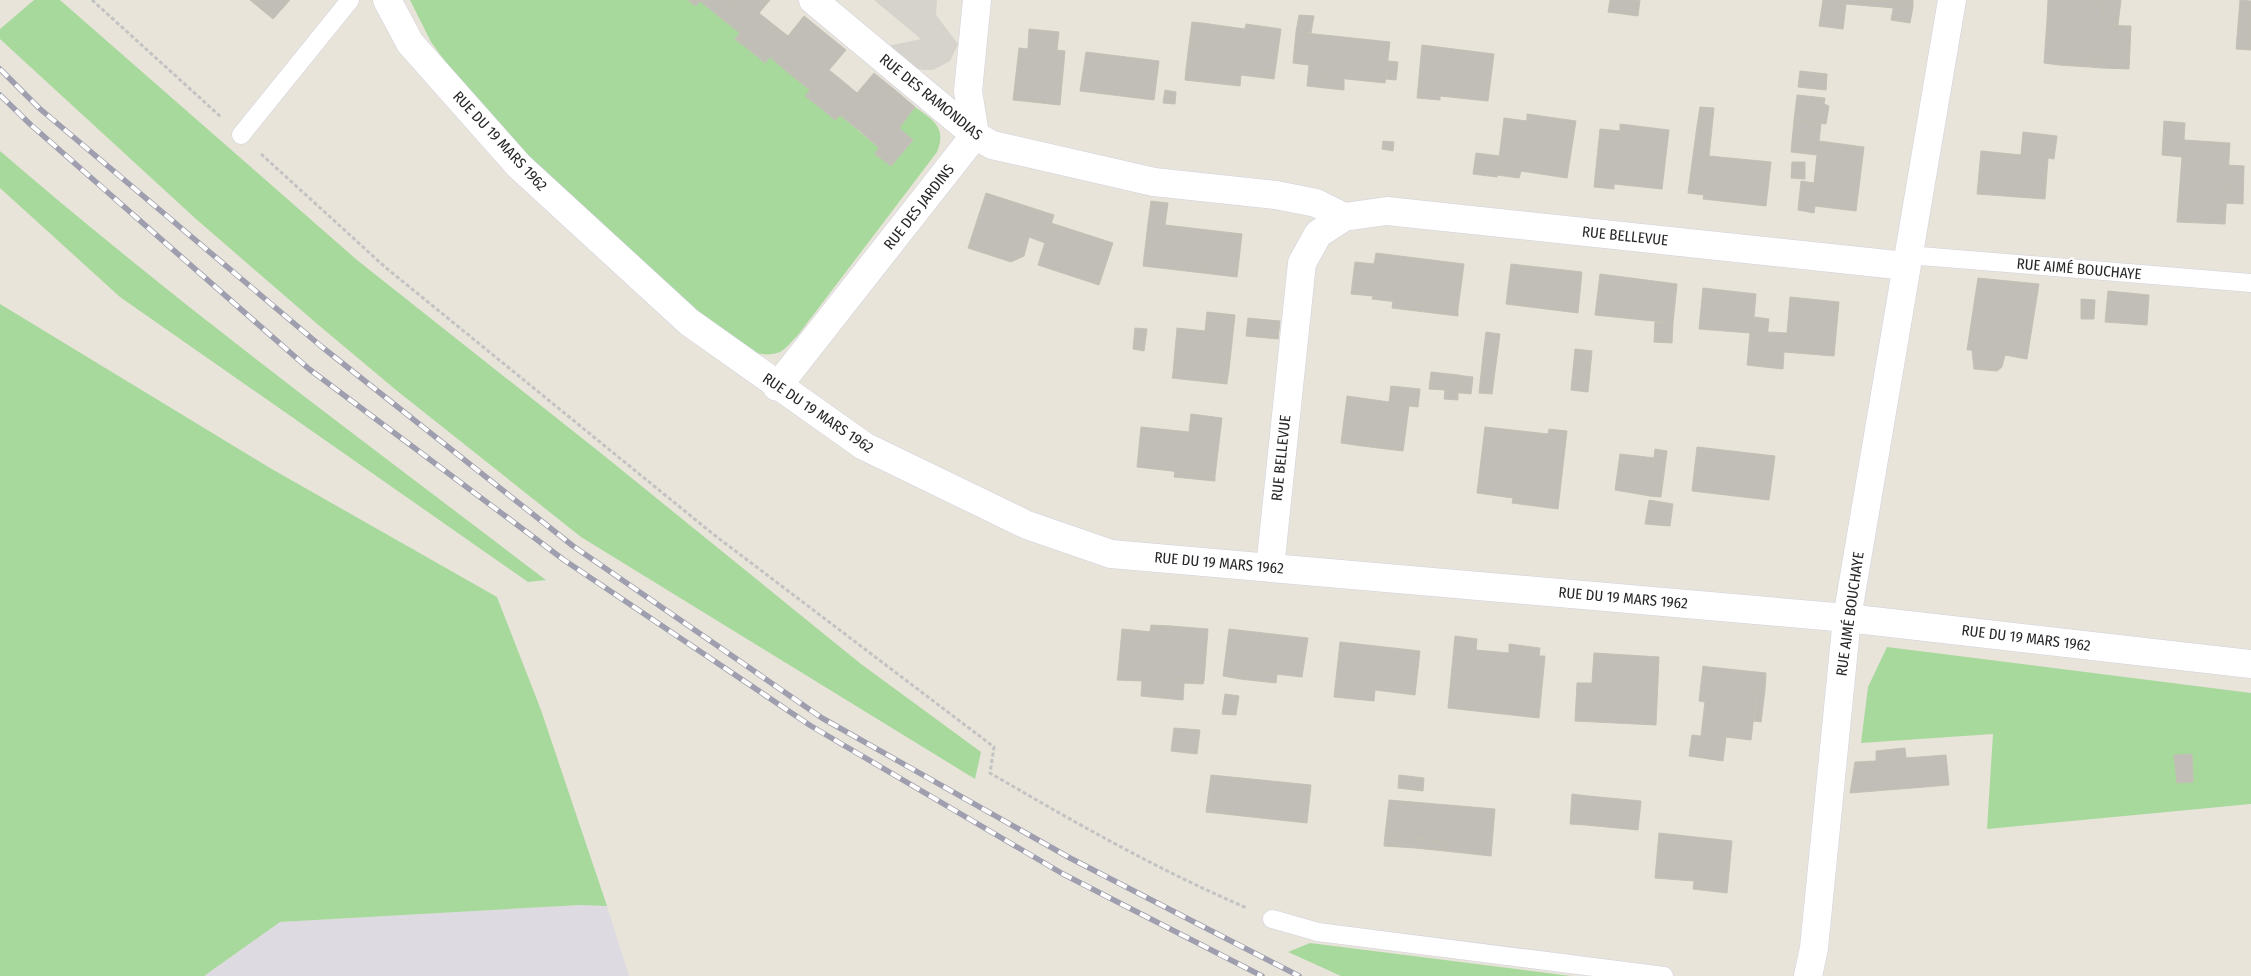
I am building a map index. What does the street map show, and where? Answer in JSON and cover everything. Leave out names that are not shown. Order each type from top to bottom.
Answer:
[{"type":"street","name":"RUE DU 19 MARS 1962","points":[[387,0],[410,43],[519,166],[689,322],[778,387],[864,446],[1027,525],[1111,554],[1848,618],[2251,664]]},
{"type":"street","name":"RUE DES RAMONDIAS","points":[[813,0],[976,135],[992,145],[1154,182],[1276,195],[1316,203],[1344,218]]},
{"type":"street","points":[[976,135],[968,92],[977,0]]},
{"type":"street","name":"RUE AIMÉ BOUCHAYE","points":[[1808,976],[1814,948],[1848,618],[1952,0]]},
{"type":"street","name":"RUE DES JARDINS","points":[[778,387],[976,135]]},
{"type":"street","name":"RUE BELLEVUE","points":[[1270,568],[1302,263],[1318,234],[1344,218],[1387,211],[1907,261]]},
{"type":"lane","points":[[241,135],[350,0]]},
{"type":"lane","name":"RUE AIMÉ BOUCHAYE","points":[[1907,261],[2251,283]]},
{"type":"lane","points":[[1272,919],[1318,932],[1664,976]]},
{"type":"path","points":[[92,0],[385,267],[690,515],[994,747],[990,774],[1106,840],[1205,890],[1272,919]]},
{"type":"shaded area","points":[[874,0],[937,0],[936,15],[958,44],[950,61],[933,70],[913,67],[888,46],[921,39]]},
{"type":"shaded area","points":[[580,905],[607,906],[629,976],[204,976],[280,922]]},
{"type":"green space","points":[[34,0],[60,0],[357,260],[602,454],[861,664],[981,752],[975,779],[581,537],[396,390],[196,219],[0,39],[0,29]]},
{"type":"green space","points":[[410,0],[688,0],[696,6],[700,1],[740,33],[736,39],[765,63],[770,57],[810,90],[806,96],[835,120],[840,115],[879,148],[875,154],[891,166],[913,140],[899,128],[915,107],[933,120],[939,130],[940,143],[937,152],[798,335],[780,352],[772,354],[755,353],[739,346],[718,332],[524,153],[453,72],[431,42]]},
{"type":"green space","points":[[0,151],[201,316],[546,580],[528,582],[120,297],[0,188]]},
{"type":"green space","points":[[0,304],[270,468],[497,597],[541,710],[607,906],[580,905],[280,922],[204,976],[0,976]]},
{"type":"green space","points":[[1887,647],[2251,693],[2251,804],[1987,829],[1993,734],[1861,743],[1868,687]]},
{"type":"green space","points":[[1310,943],[1571,976],[1341,976],[1288,952]]},
{"type":"building","points":[[250,0],[290,0],[273,19]]},
{"type":"building","points":[[688,0],[736,0],[721,18],[700,1],[696,6]]},
{"type":"building","points":[[736,0],[770,0],[759,13],[774,25],[752,52],[735,39],[740,33],[721,18]]},
{"type":"building","points":[[1610,0],[1640,0],[1638,16],[1608,12]]},
{"type":"building","points":[[1823,0],[1913,0],[1913,7],[1894,4],[1894,8],[1846,4],[1843,29],[1819,26]]},
{"type":"building","points":[[2048,0],[2103,0],[2102,25],[2131,26],[2129,69],[2102,68],[2103,59],[2090,59],[2090,67],[2059,65],[2062,21],[2047,20]]},
{"type":"building","points":[[2103,0],[2121,0],[2118,25],[2102,25]]},
{"type":"building","points":[[2240,0],[2251,1],[2251,50],[2236,49]]},
{"type":"building","points":[[1894,4],[1913,7],[1910,23],[1891,20]]},
{"type":"building","points":[[1299,15],[1314,16],[1311,33],[1296,32]]},
{"type":"building","points":[[804,16],[825,33],[791,75],[770,57],[765,63],[752,52],[774,25],[788,36]]},
{"type":"building","points":[[2047,20],[2062,21],[2059,65],[2044,63]]},
{"type":"building","points":[[1192,22],[1202,23],[1200,46],[1189,45]]},
{"type":"building","points":[[1202,23],[1245,29],[1246,24],[1281,29],[1275,72],[1242,69],[1241,75],[1186,69],[1189,45],[1200,46]]},
{"type":"building","points":[[1029,29],[1059,32],[1057,50],[1065,51],[1060,105],[1013,100],[1019,48],[1028,49]]},
{"type":"building","points":[[1296,32],[1390,42],[1385,83],[1308,75],[1309,65],[1293,63]]},
{"type":"building","points":[[825,33],[846,50],[829,70],[844,82],[822,109],[805,96],[810,90],[791,75]]},
{"type":"building","points":[[1422,45],[1494,54],[1488,101],[1440,96],[1440,100],[1417,98]]},
{"type":"building","points":[[1086,52],[1159,61],[1154,100],[1080,91]]},
{"type":"building","points":[[2090,59],[2103,59],[2102,68],[2090,67]]},
{"type":"building","points":[[1388,61],[1398,62],[1396,80],[1386,79]]},
{"type":"building","points":[[1186,69],[1241,75],[1240,86],[1185,80]]},
{"type":"building","points":[[1242,69],[1275,72],[1274,79],[1241,75]]},
{"type":"building","points":[[1800,71],[1827,74],[1826,90],[1798,87]]},
{"type":"building","points":[[874,73],[895,90],[861,132],[840,115],[835,120],[822,109],[844,82],[857,93]]},
{"type":"building","points":[[1308,75],[1344,79],[1344,90],[1307,86]]},
{"type":"building","points":[[895,90],[915,107],[899,128],[913,140],[891,166],[875,154],[879,148],[861,132]]},
{"type":"building","points":[[1165,90],[1176,92],[1175,104],[1163,103]]},
{"type":"building","points":[[1797,95],[1825,98],[1824,104],[1829,106],[1826,124],[1794,120]]},
{"type":"building","points":[[1700,107],[1714,108],[1712,128],[1697,126]]},
{"type":"building","points":[[1527,114],[1576,121],[1567,178],[1521,171],[1519,178],[1497,175],[1504,118],[1527,121]]},
{"type":"building","points":[[1794,120],[1821,124],[1819,141],[1864,147],[1856,211],[1815,206],[1814,213],[1798,210],[1801,181],[1814,183],[1817,155],[1791,152]]},
{"type":"building","points":[[2164,121],[2185,123],[2184,140],[2230,143],[2225,224],[2177,222],[2182,157],[2162,155]]},
{"type":"building","points":[[1620,124],[1669,130],[1662,189],[1614,184],[1614,189],[1594,187],[1600,129],[1620,131]]},
{"type":"building","points":[[1697,126],[1712,128],[1709,156],[1771,162],[1766,206],[1703,199],[1704,195],[1688,193]]},
{"type":"building","points":[[2023,132],[2057,136],[2054,159],[2048,158],[2045,199],[1977,194],[1981,151],[2021,155]]},
{"type":"building","points":[[1383,141],[1394,142],[1393,151],[1382,149]]},
{"type":"building","points":[[1476,153],[1500,156],[1497,177],[1473,174]]},
{"type":"building","points":[[1792,162],[1805,162],[1805,179],[1791,178]]},
{"type":"building","points":[[2228,165],[2244,166],[2243,204],[2226,203]]},
{"type":"building","points":[[986,193],[1054,215],[1045,243],[1029,237],[1024,256],[1011,262],[968,248]]},
{"type":"building","points":[[1151,201],[1168,203],[1165,225],[1148,223]]},
{"type":"building","points":[[1051,223],[1113,243],[1099,285],[1038,265]]},
{"type":"building","points":[[1148,223],[1242,234],[1238,269],[1203,265],[1203,273],[1143,266]]},
{"type":"building","points":[[1376,253],[1464,264],[1458,309],[1372,299],[1373,296],[1351,294],[1355,262],[1374,264]]},
{"type":"building","points":[[1511,264],[1582,272],[1578,313],[1506,304]]},
{"type":"building","points":[[1203,265],[1238,269],[1237,277],[1203,273]]},
{"type":"building","points":[[1600,274],[1677,284],[1673,323],[1595,315]]},
{"type":"building","points":[[1978,278],[2039,284],[2027,359],[2005,355],[2002,367],[1997,371],[1974,369],[1972,350],[1967,350]]},
{"type":"building","points":[[1703,288],[1756,294],[1754,317],[1769,319],[1764,367],[1747,365],[1750,333],[1699,329]]},
{"type":"building","points":[[2108,291],[2149,295],[2147,325],[2105,322]]},
{"type":"building","points":[[1790,297],[1839,302],[1834,356],[1784,352],[1783,369],[1764,367],[1767,332],[1787,333]]},
{"type":"building","points":[[2081,299],[2095,300],[2094,319],[2081,319]]},
{"type":"building","points":[[1393,301],[1458,309],[1458,316],[1392,308]]},
{"type":"building","points":[[1207,312],[1235,315],[1229,370],[1203,367],[1201,375],[1173,373],[1177,328],[1205,331]]},
{"type":"building","points":[[1248,318],[1280,321],[1278,339],[1246,336]]},
{"type":"building","points":[[1655,322],[1673,323],[1672,343],[1654,342]]},
{"type":"building","points":[[1135,328],[1147,329],[1144,351],[1133,349]]},
{"type":"building","points":[[1486,332],[1500,334],[1497,356],[1483,355]]},
{"type":"building","points":[[1575,349],[1592,351],[1588,392],[1571,390]]},
{"type":"building","points":[[1483,355],[1497,356],[1492,394],[1479,393]]},
{"type":"building","points":[[1203,367],[1229,370],[1227,382],[1200,379]]},
{"type":"building","points":[[1431,372],[1458,375],[1456,393],[1458,393],[1458,400],[1444,399],[1445,390],[1429,389]]},
{"type":"building","points":[[1173,373],[1201,375],[1200,379],[1227,382],[1227,384],[1172,378]]},
{"type":"building","points":[[1458,375],[1464,376],[1462,393],[1456,393]]},
{"type":"building","points":[[1464,376],[1473,377],[1471,394],[1462,393]]},
{"type":"building","points":[[1391,386],[1420,389],[1418,407],[1409,406],[1404,444],[1363,440],[1362,446],[1341,443],[1347,396],[1389,402]]},
{"type":"building","points":[[1191,414],[1222,418],[1215,476],[1137,467],[1141,427],[1189,432]]},
{"type":"building","points":[[1485,427],[1548,434],[1549,429],[1567,431],[1558,509],[1512,503],[1513,498],[1477,493]]},
{"type":"building","points":[[1363,440],[1404,444],[1403,451],[1362,446]]},
{"type":"building","points":[[1697,447],[1775,456],[1769,500],[1692,491]]},
{"type":"building","points":[[1655,449],[1667,451],[1661,497],[1650,496]]},
{"type":"building","points":[[1620,454],[1655,458],[1650,496],[1615,490]]},
{"type":"building","points":[[1175,471],[1215,476],[1215,481],[1174,477]]},
{"type":"building","points":[[1649,500],[1673,504],[1670,526],[1645,524]]},
{"type":"building","points":[[1151,625],[1171,626],[1171,634],[1150,632]]},
{"type":"building","points":[[1171,626],[1208,629],[1204,681],[1118,674],[1122,629],[1171,634]]},
{"type":"building","points":[[1229,629],[1308,638],[1302,677],[1241,670],[1240,679],[1223,676]]},
{"type":"building","points":[[1455,636],[1477,639],[1476,650],[1509,653],[1509,644],[1540,648],[1539,656],[1545,656],[1539,718],[1448,708]]},
{"type":"building","points":[[1340,642],[1420,651],[1415,695],[1375,690],[1374,701],[1334,697]]},
{"type":"building","points":[[1594,653],[1659,657],[1656,725],[1575,721],[1577,683],[1592,683]]},
{"type":"building","points":[[1703,666],[1709,667],[1705,702],[1699,701]]},
{"type":"building","points":[[1709,667],[1766,673],[1765,690],[1757,690],[1751,740],[1726,737],[1723,761],[1689,756],[1692,735],[1701,736]]},
{"type":"building","points":[[1241,670],[1277,674],[1276,683],[1240,679]]},
{"type":"building","points":[[1118,674],[1204,681],[1203,684],[1184,683],[1183,700],[1141,696],[1142,681],[1117,680]]},
{"type":"building","points":[[1757,690],[1765,690],[1761,722],[1754,721]]},
{"type":"building","points":[[1225,694],[1239,696],[1236,715],[1222,714]]},
{"type":"building","points":[[1174,728],[1200,730],[1197,754],[1171,751]]},
{"type":"building","points":[[1905,748],[1906,758],[1946,755],[1949,785],[1850,793],[1855,762],[1876,761],[1876,751]]},
{"type":"building","points":[[2192,754],[2193,782],[2177,783],[2174,755]]},
{"type":"building","points":[[1211,775],[1311,785],[1307,823],[1206,812]]},
{"type":"building","points":[[1399,775],[1424,778],[1423,791],[1398,788]]},
{"type":"building","points":[[1572,794],[1588,796],[1586,825],[1570,824]]},
{"type":"building","points":[[1588,796],[1641,801],[1638,830],[1586,825]]},
{"type":"building","points":[[1389,800],[1495,809],[1491,856],[1445,851],[1446,842],[1385,835]]},
{"type":"building","points":[[1659,833],[1732,841],[1727,893],[1693,889],[1694,881],[1655,878]]},
{"type":"building","points":[[1385,835],[1417,839],[1415,848],[1384,846]]},
{"type":"building","points":[[1417,839],[1446,842],[1445,851],[1415,848]]},
{"type":"railway","points":[[0,69],[39,108],[322,347],[573,546],[822,718],[1070,858],[1299,976]]},
{"type":"railway","points":[[0,95],[31,125],[309,369],[564,560],[811,726],[1063,874],[1262,976]]}]
